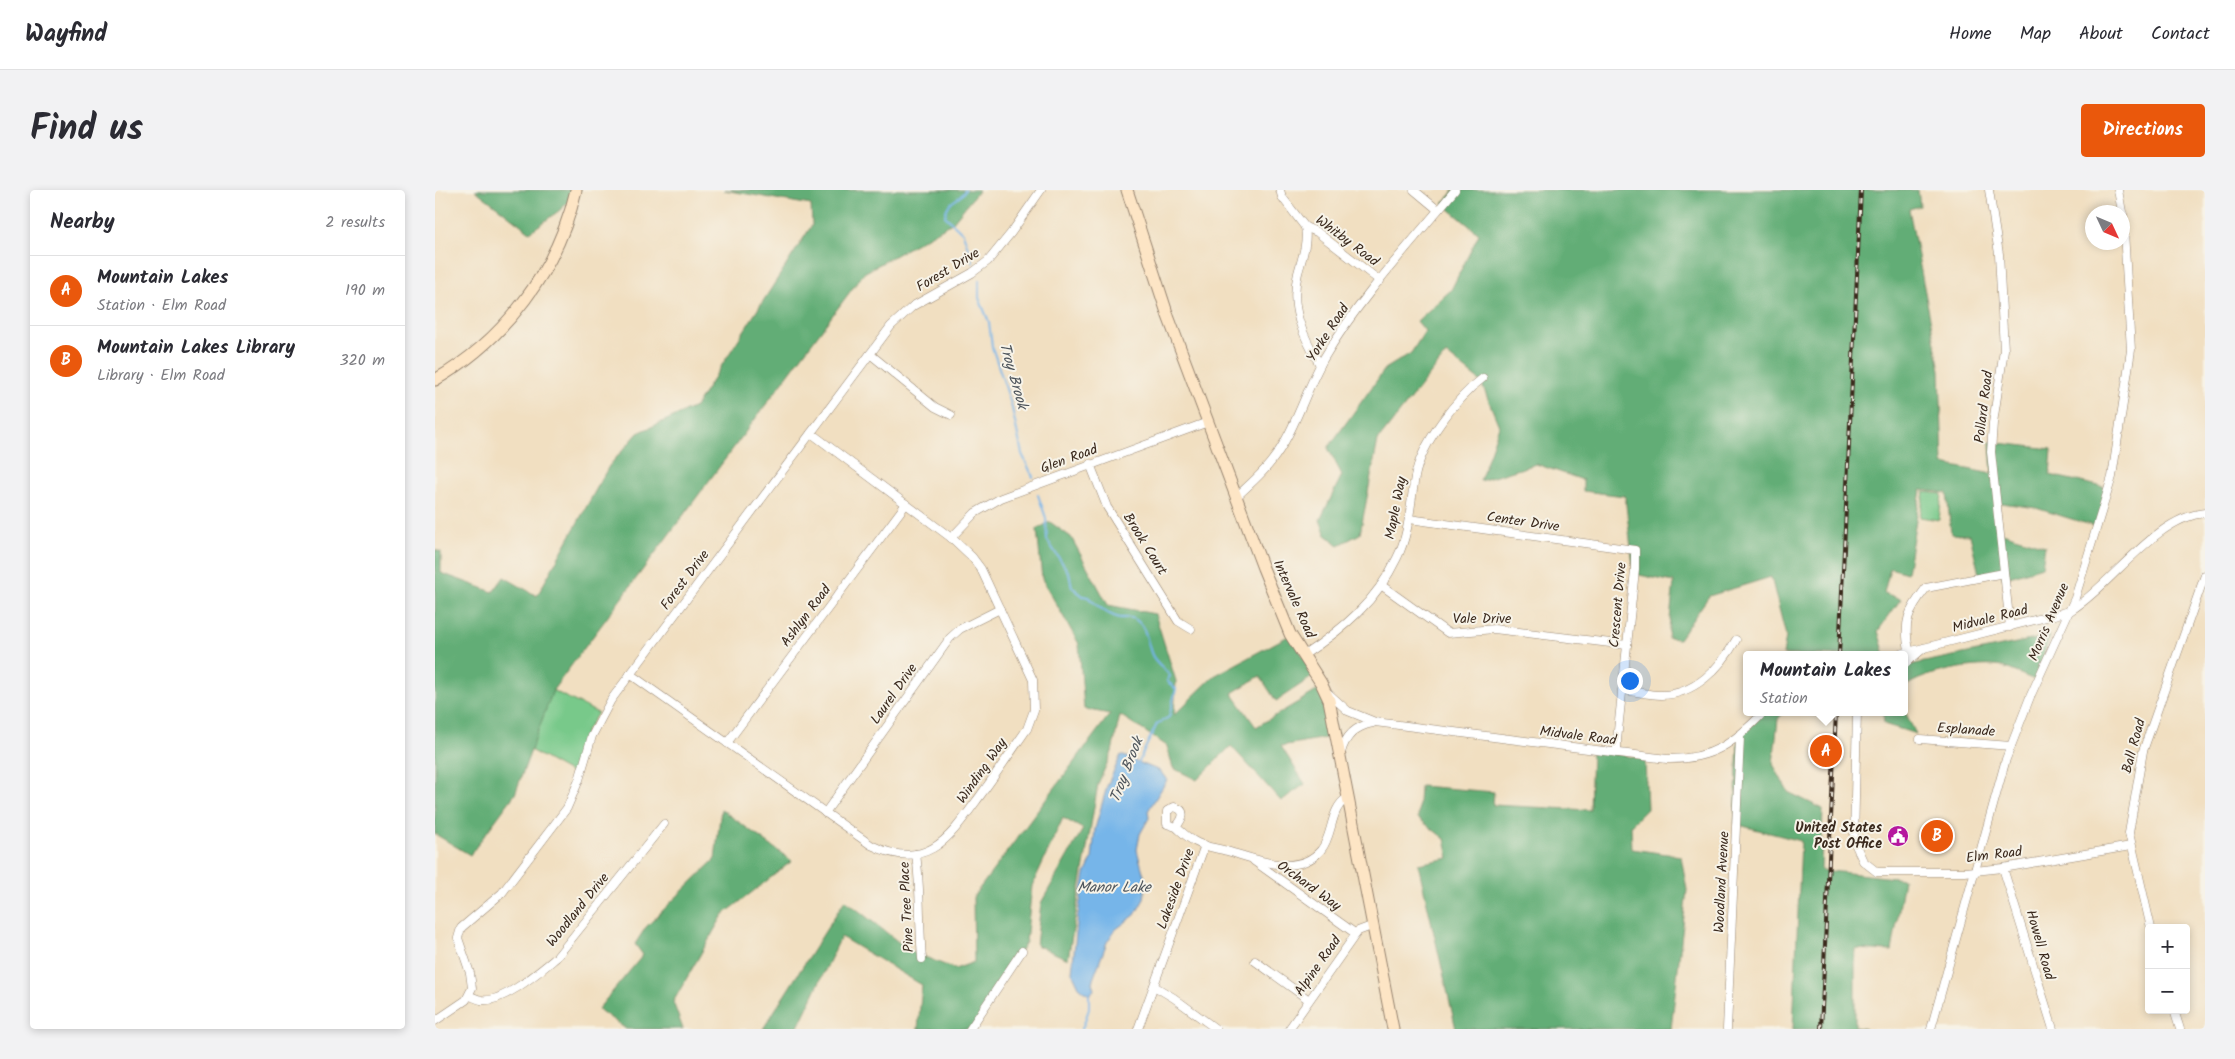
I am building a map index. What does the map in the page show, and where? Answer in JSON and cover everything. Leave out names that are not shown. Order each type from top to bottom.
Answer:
[{"type":"street","points":[[435,380],[483,345],[500,329],[527,296],[551,257],[566,224],[576,190]]},
{"type":"street","name":"Forest Drive","points":[[469,996],[472,988],[471,979],[459,942],[461,928],[502,892],[567,808],[601,717],[630,674],[891,326],[913,306],[972,273],[992,257],[1041,190]]},
{"type":"street","name":"Intervale Road","points":[[1127,190],[1168,316],[1236,497],[1285,621],[1303,655],[1321,682],[1333,716],[1393,1029]]},
{"type":"street","points":[[1414,190],[1438,210]]},
{"type":"street","name":"Yorke Road","points":[[1236,497],[1271,462],[1281,447],[1320,366],[1339,334],[1455,190]]},
{"type":"street","name":"Pollard Road","points":[[1989,190],[1999,254],[2003,350],[1991,442],[2010,627]]},
{"type":"street","name":"Morris Avenue","points":[[2118,190],[2121,205]]},
{"type":"street","name":"Whitby Road","points":[[1281,193],[1305,227],[1317,232],[1380,281]]},
{"type":"street","points":[[1305,227],[1307,239],[1297,276],[1295,301],[1299,325],[1320,366]]},
{"type":"street","name":"Morris Avenue","points":[[1931,1029],[2011,746],[2030,697],[2069,612],[2112,477],[2129,375],[2131,325],[2125,250]]},
{"type":"street","points":[[870,354],[935,407],[951,414]]},
{"type":"street","name":"Maple Way","points":[[1303,655],[1347,625],[1381,585],[1397,557],[1409,519],[1415,475],[1420,460],[1440,426],[1469,388],[1483,378]]},
{"type":"street","name":"Glen Road","points":[[951,538],[987,504],[1090,464],[1208,422]]},
{"type":"street","name":"Winding Way","points":[[630,674],[880,850],[899,854],[917,854],[933,849],[953,833],[1021,737],[1031,719],[1035,700],[1033,680],[981,569],[972,557],[951,538],[811,433]]},
{"type":"street","name":"Brook Court","points":[[1090,464],[1107,507],[1178,622],[1191,629]]},
{"type":"street","name":"Ashlyn Road","points":[[727,743],[906,504]]},
{"type":"street","name":"Midvale Road","points":[[1909,650],[2069,612],[2085,602],[2156,536],[2187,516],[2205,513]]},
{"type":"street","name":"Center Drive","points":[[1409,519],[1634,550]]},
{"type":"street","name":"Crescent Drive","points":[[1617,753],[1635,570],[1634,550]]},
{"type":"street","points":[[1909,650],[1905,631],[1912,606],[1926,588],[2004,573]]},
{"type":"street","name":"Ball Road","points":[[2150,924],[2129,833],[2143,752],[2205,575]]},
{"type":"street","name":"Vale Drive","points":[[1381,585],[1448,633],[1494,629],[1627,645]]},
{"type":"street","name":"Laurel Drive","points":[[825,813],[950,638],[960,629],[1000,609]]},
{"type":"street","points":[[1622,690],[1663,695],[1681,691],[1696,684],[1719,667],[1726,659],[1736,640]]},
{"type":"street","points":[[1908,661],[1925,647]]},
{"type":"street","name":"Midvale Road","points":[[1321,682],[1330,696],[1340,706],[1357,716],[1375,722],[1667,759],[1687,758],[1711,752],[1740,737],[1760,716]]},
{"type":"street","name":"Elm Road","points":[[1857,716],[1854,841],[1863,861],[1877,872],[1976,871],[2131,846]]},
{"type":"street","points":[[1340,757],[1343,743],[1354,730],[1361,725],[1375,722]]},
{"type":"street","name":"Woodland Avenue","points":[[1727,1029],[1740,737]]},
{"type":"street","name":"Esplanade","points":[[1920,739],[2011,746]]},
{"type":"street","name":"Lakeside Drive","points":[[1138,1029],[1205,845],[1287,865],[1310,859],[1327,841],[1335,812],[1341,801],[1348,797]]},
{"type":"street","name":"Woodland Drive","points":[[469,996],[481,1000],[500,997],[556,958],[664,824]]},
{"type":"street","points":[[1176,827],[1195,842],[1205,845]]},
{"type":"street","name":"Pine Tree Place","points":[[917,854],[921,882],[919,926],[922,960]]},
{"type":"street","name":"Orchard Way","points":[[1248,857],[1356,934]]},
{"type":"street","name":"Howell Road","points":[[2003,868],[2053,1029]]},
{"type":"street","name":"Alpine Road","points":[[1289,1029],[1358,931],[1374,925]]},
{"type":"street","points":[[970,1029],[1022,951]]},
{"type":"street","points":[[1255,961],[1309,1000]]},
{"type":"street","points":[[1155,986],[1216,1029]]},
{"type":"street","points":[[435,1021],[469,996]]},
{"type":"street","points":[[2175,1014],[2180,1029]]},
{"type":"green space","points":[[475,190],[581,190],[560,210],[530,232]]},
{"type":"green space","points":[[724,190],[979,190],[952,223],[864,273],[553,690],[515,794],[470,855],[435,834],[435,550],[441,552],[441,573],[493,592],[504,577],[537,596],[609,466],[638,433],[695,407],[812,225],[811,205]]},
{"type":"green space","points":[[1454,190],[1918,190],[1920,206],[1909,209],[1940,370],[1943,464],[1992,474],[1990,442],[2052,449],[2050,475],[2108,488],[2097,527],[2036,508],[1995,502],[1999,532],[2045,546],[2042,567],[2003,579],[2002,571],[1979,574],[1970,535],[1951,534],[1947,493],[1921,490],[1907,573],[1890,568],[1884,593],[1901,599],[1878,631],[1884,651],[1784,651],[1786,636],[1771,577],[1709,596],[1679,639],[1668,638],[1674,582],[1634,574],[1625,496],[1583,491],[1583,480],[1536,464],[1480,481],[1499,426],[1481,382],[1446,354],[1378,440],[1360,534],[1339,545],[1326,535],[1320,520],[1342,475],[1328,448],[1385,369],[1411,353],[1425,331],[1417,321],[1451,290],[1479,234],[1443,204]]},
{"type":"green space","points":[[1924,492],[1942,494],[1939,520],[1920,517]]},
{"type":"green space","points":[[1050,522],[1071,537],[1108,605],[1155,614],[1176,681],[1174,715],[1214,676],[1290,635],[1315,675],[1276,701],[1260,676],[1232,693],[1256,727],[1320,689],[1336,736],[1281,746],[1305,784],[1281,801],[1231,746],[1197,780],[1173,768],[1167,746],[1120,715],[1112,752],[1098,784],[1068,959],[1036,945],[1041,903],[1083,829],[1063,818],[1032,886],[1026,942],[972,1029],[918,1029],[922,985],[841,937],[797,1029],[763,1029],[845,900],[910,951],[955,969],[974,962],[973,897],[1110,714],[1084,709],[1079,644],[1042,579],[1037,529]]},
{"type":"green space","points":[[2050,636],[2035,680],[2002,667],[1980,666],[1938,673],[1908,685],[1908,665]]},
{"type":"green space","points":[[552,690],[598,713],[586,731],[573,774],[530,750]]},
{"type":"green space","points":[[1760,716],[1781,716],[1778,719],[1773,764],[1788,792],[1823,809],[1821,870],[1904,879],[1892,951],[1855,949],[1855,1027],[1866,1029],[1793,1029],[1801,841],[1735,824],[1738,739]]},
{"type":"green space","points":[[1883,716],[1907,716],[1916,734],[1884,724]]},
{"type":"green space","points":[[1592,750],[1645,759],[1647,809],[1631,825],[1632,849],[1681,856],[1687,890],[1671,1029],[1456,1029],[1418,864],[1449,858],[1445,839],[1418,818],[1420,786],[1494,792],[1493,805],[1590,810]]},
{"type":"green space","points":[[721,809],[792,861],[723,915],[673,1002],[683,1029],[626,1029],[598,1009],[643,955],[635,944],[646,927],[715,859]]},
{"type":"water","name":"Manor Lake","points":[[1121,755],[1160,771],[1167,780],[1148,811],[1149,818],[1140,834],[1137,850],[1146,883],[1144,899],[1135,915],[1115,930],[1107,942],[1092,982],[1094,990],[1089,995],[1079,987],[1072,972],[1078,914],[1085,874],[1092,859],[1095,829],[1107,786]]},
{"type":"waterway","name":"Troy Brook","points":[[965,190],[960,197],[948,206],[945,216],[963,233],[973,263]]},
{"type":"waterway","name":"Troy Brook","points":[[979,280],[979,298],[989,322],[992,347],[1011,404],[1022,454],[1033,477]]},
{"type":"waterway","name":"Troy Brook","points":[[1038,495],[1046,518],[1047,540],[1069,573],[1072,587],[1083,596],[1088,597],[1107,613],[1116,617],[1132,618],[1140,623],[1145,631],[1153,658],[1170,676],[1167,681],[1176,689],[1169,717],[1157,724],[1138,763]]},
{"type":"waterway","name":"Troy Brook","points":[[1082,1029],[1089,1009],[1089,995]]},
{"type":"railway","points":[[1839,651],[1861,190]]},
{"type":"railway","points":[[1821,1029],[1836,716]]},
{"type":"place","name":"Mountain Lakes","points":[[1826,751]]},
{"type":"place","name":"United States Post Office","points":[[1898,836]]},
{"type":"place","name":"Mountain Lakes Library","points":[[1937,836]]}]
